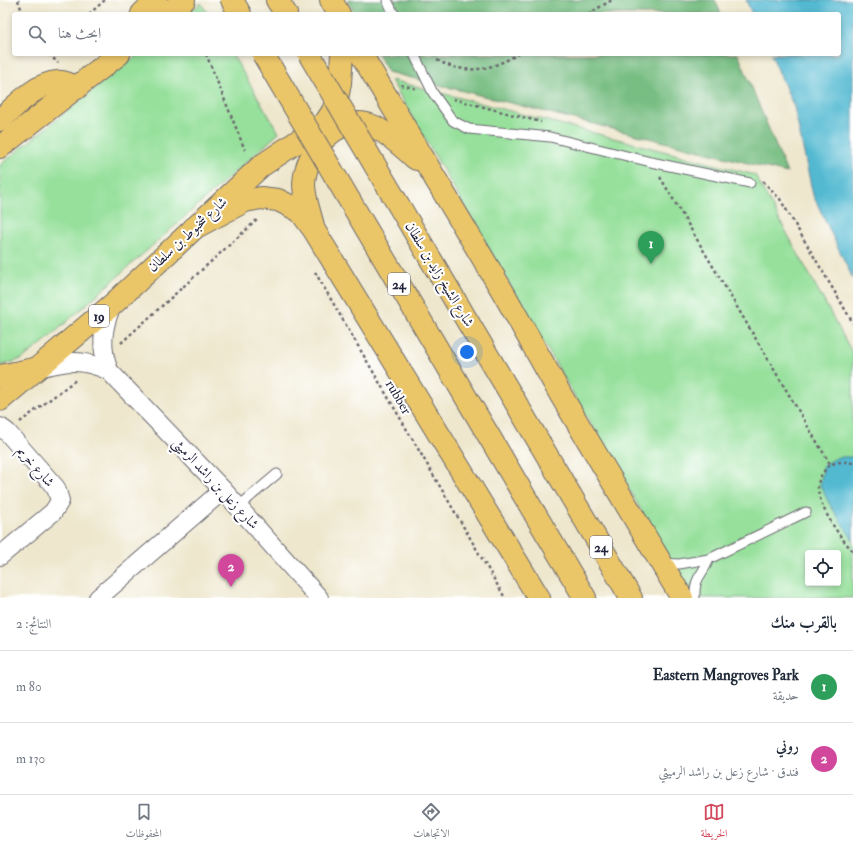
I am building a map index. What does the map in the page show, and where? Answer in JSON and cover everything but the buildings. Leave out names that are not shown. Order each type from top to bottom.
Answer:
[{"type":"main road","points":[[144,12],[156,0]]},
{"type":"main road","points":[[169,12],[184,0]]},
{"type":"main road","points":[[232,0],[239,12]]},
{"type":"main road","points":[[277,0],[285,12]]},
{"type":"main road","points":[[330,0],[338,12]]},
{"type":"main road","name":"24","points":[[265,56],[585,598]]},
{"type":"main road","name":"شارع الشيخ زايد بن سلطان","points":[[310,56],[631,598]]},
{"type":"main road","name":"شارع شخبوط بن سلطان","points":[[0,400],[112,305],[261,166],[325,122],[333,111],[337,99],[342,56]]},
{"type":"main road","points":[[362,56],[503,292],[562,397],[682,598]]},
{"type":"main road","points":[[0,147],[77,88],[111,58]]},
{"type":"main road","points":[[0,120],[31,93],[49,83],[64,82],[77,88]]},
{"type":"main road","points":[[314,230],[304,186],[306,171],[311,158],[326,135],[337,128],[356,124],[375,127],[397,142],[431,172]]},
{"type":"main road","points":[[194,228],[245,201],[261,198],[278,200],[300,211],[314,230],[539,598]]},
{"type":"main road","points":[[0,376],[38,368]]},
{"type":"street","points":[[38,368],[65,362],[83,362],[103,365],[102,350],[105,322],[112,305]]},
{"type":"street","name":"شارع زعل بن راشد الرميثي","points":[[103,365],[223,490],[320,598]]},
{"type":"street","name":"شارع خريم","points":[[0,556],[53,512],[60,501],[56,488],[3,429]]},
{"type":"street","points":[[98,598],[223,490]]},
{"type":"lane","points":[[387,0],[393,12]]},
{"type":"lane","points":[[415,56],[433,93],[453,121],[469,129],[550,136],[651,162],[750,183]]},
{"type":"lane","points":[[238,507],[277,474]]},
{"type":"lane","points":[[662,563],[679,564],[709,560],[806,512]]},
{"type":"lane","points":[[695,598],[696,581],[706,568],[709,560]]},
{"type":"path","points":[[18,0],[22,12]]},
{"type":"path","points":[[91,12],[105,0]]},
{"type":"path","points":[[591,12],[612,0]]},
{"type":"path","points":[[207,56],[245,150]]},
{"type":"path","points":[[437,60],[456,69],[477,70],[494,66],[514,56]]},
{"type":"path","points":[[651,162],[830,464]]},
{"type":"path","points":[[762,180],[780,199],[853,324]]},
{"type":"path","points":[[3,429],[103,365],[260,218]]},
{"type":"path","name":"rubber","points":[[314,270],[505,598]]},
{"type":"path","points":[[853,463],[839,462],[830,464],[820,478],[819,494],[842,539],[853,551]]},
{"type":"green space","points":[[347,0],[715,0],[720,12],[354,12]]},
{"type":"green space","points":[[201,3],[207,12],[190,12]]},
{"type":"green space","points":[[136,56],[233,56],[279,133],[44,342],[22,359],[0,366],[0,165]]},
{"type":"green space","points":[[379,56],[739,56],[787,173],[388,72]]},
{"type":"green space","points":[[391,80],[755,175],[853,354],[853,598],[692,598]]},
{"type":"water","points":[[746,0],[853,0],[853,279],[813,195],[794,107],[772,56],[841,56],[841,12],[751,12]]},
{"type":"water","points":[[838,457],[851,457],[853,459],[853,540],[830,505],[820,485],[824,465]]},
{"type":"place","name":"Eastern Mangroves Park","points":[[651,264]]},
{"type":"place","name":"روني","points":[[231,587]]}]
